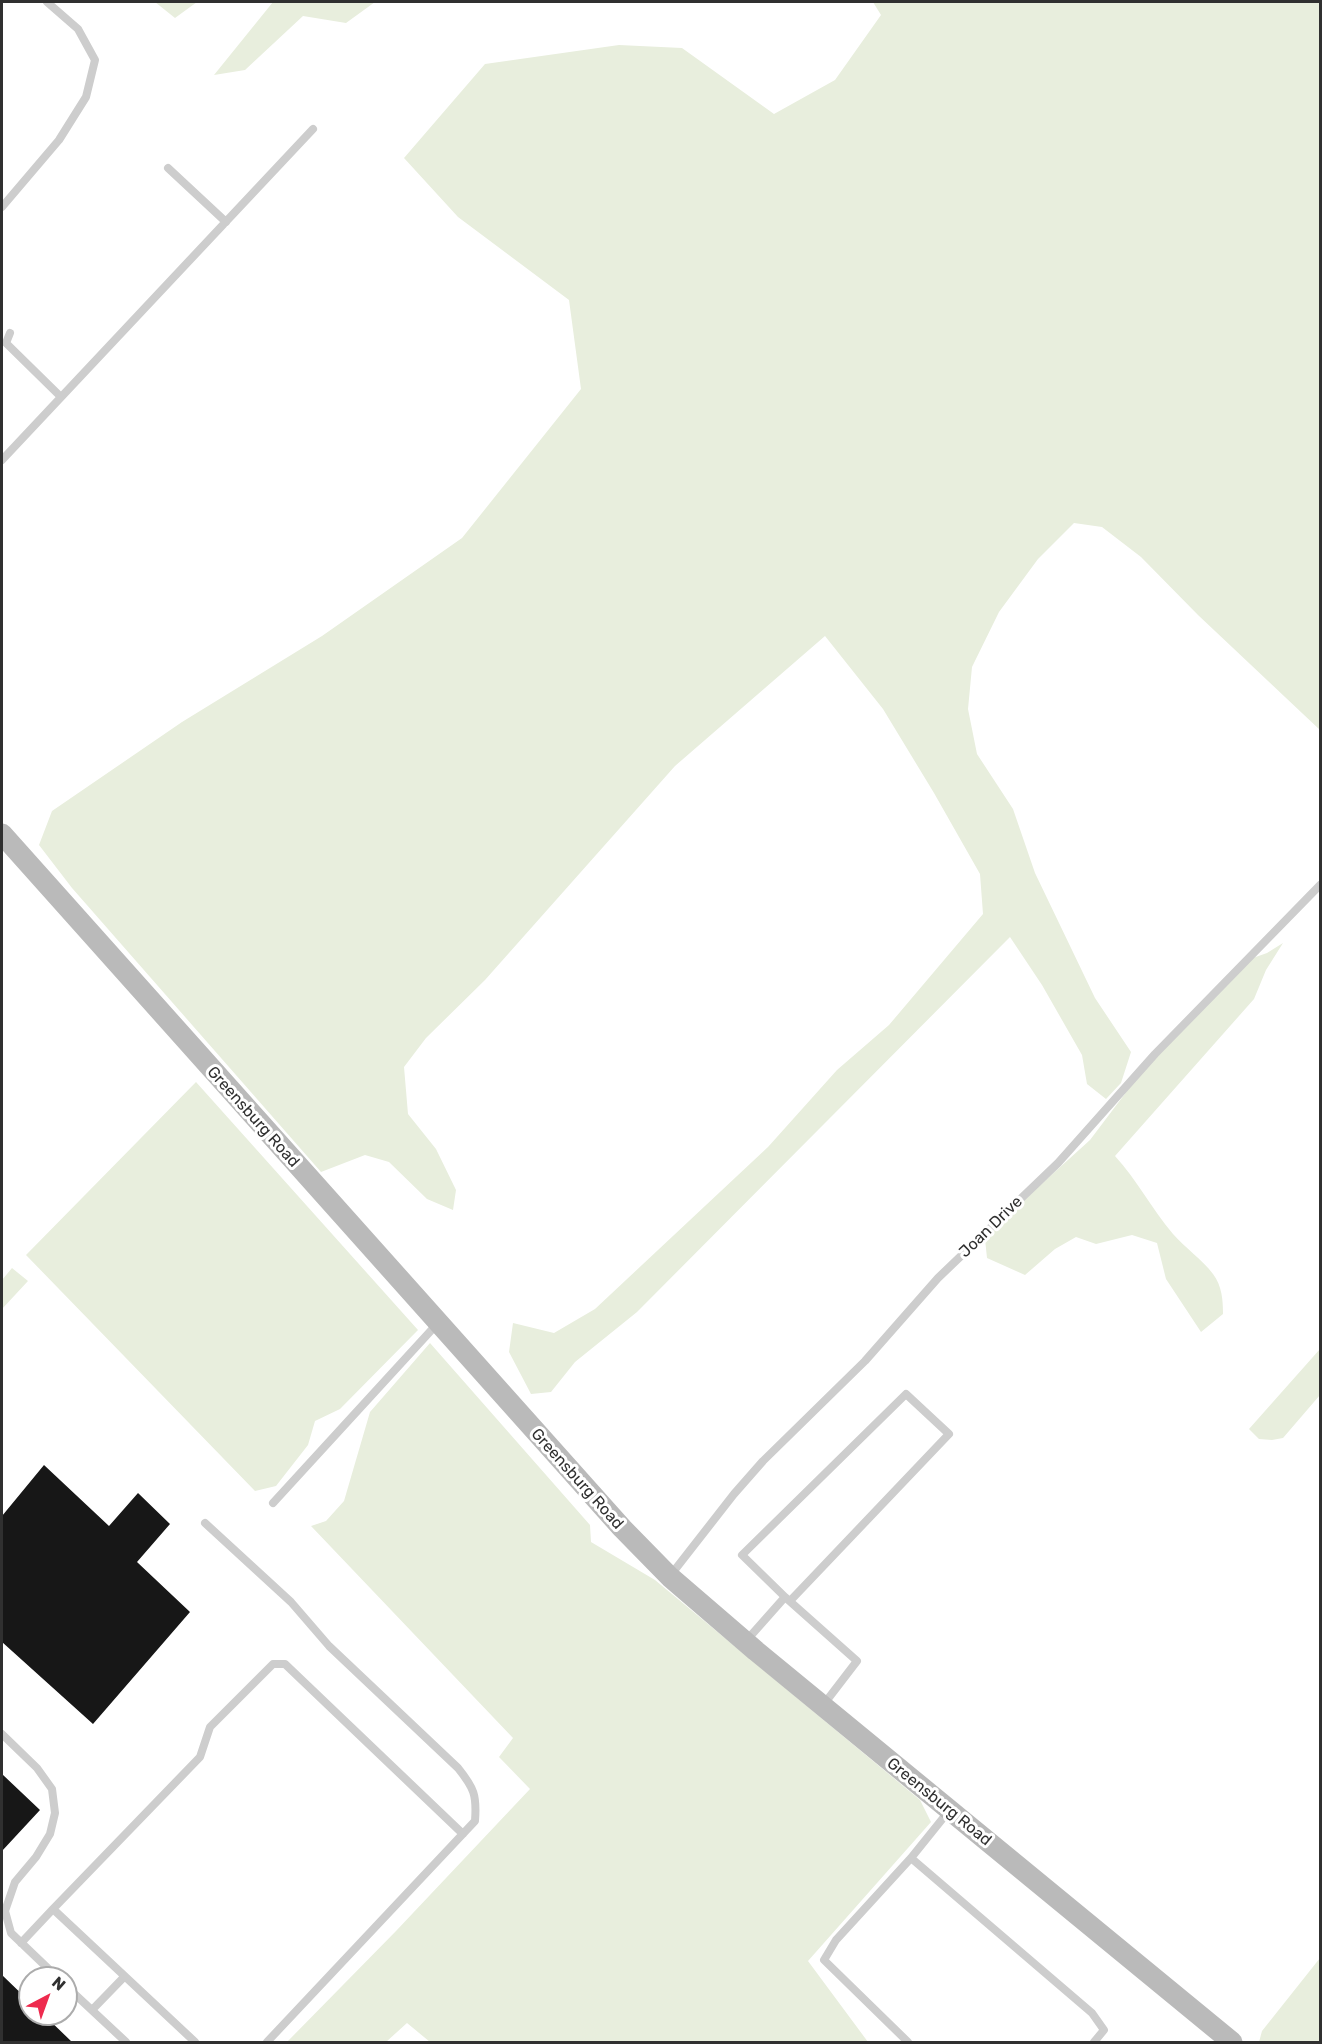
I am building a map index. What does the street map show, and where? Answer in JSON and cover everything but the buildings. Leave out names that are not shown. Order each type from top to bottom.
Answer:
[{"type":"main road","name":"Greensburg Road","points":[[2,834],[622,1528],[670,1577],[745,1642],[1232,2043]]},
{"type":"lane","points":[[2,207],[59,140],[86,97],[94,60],[78,29],[47,2]]},
{"type":"lane","points":[[2,460],[313,129]]},
{"type":"lane","points":[[168,168],[226,222]]},
{"type":"lane","points":[[10,333],[6,343],[61,397]]},
{"type":"lane","name":"Joan Drive","points":[[670,1577],[734,1494],[763,1461],[865,1361],[938,1278],[1058,1163],[1155,1054],[1262,947],[1320,885]]},
{"type":"lane","points":[[273,1503],[438,1323]]},
{"type":"lane","points":[[745,1642],[787,1599],[949,1434],[906,1394],[742,1555],[787,1599],[857,1661],[823,1706]]},
{"type":"lane","points":[[205,1523],[291,1602],[330,1646],[465,1777],[472,1786],[476,1802],[475,1821],[267,2043]]},
{"type":"lane","points":[[21,1943],[200,1757],[210,1727],[273,1664],[285,1664],[463,1834]]},
{"type":"lane","points":[[2,1734],[37,1768],[52,1789],[55,1813],[50,1834],[36,1857],[15,1882],[5,1911],[11,1934],[45,1966]]},
{"type":"lane","points":[[908,2043],[824,1960],[836,1940],[911,1858],[949,1810]]},
{"type":"lane","points":[[911,1858],[1092,2013],[1104,2030],[1094,2043]]},
{"type":"lane","points":[[53,1909],[195,2043]]},
{"type":"lane","points":[[92,2010],[124,1977]]},
{"type":"lane","points":[[78,1997],[126,2043]]},
{"type":"green space","points":[[155,2],[197,2],[175,18]]},
{"type":"green space","points":[[273,2],[375,2],[346,23],[303,16],[245,70],[214,75]]},
{"type":"green space","points":[[873,2],[1320,2],[1320,730],[1198,615],[1141,557],[1102,527],[1074,523],[1038,559],[999,612],[972,667],[968,709],[977,754],[1013,809],[1035,873],[1095,998],[1131,1052],[1121,1083],[1106,1099],[1087,1084],[1082,1055],[1042,985],[1010,937],[637,1312],[575,1362],[551,1392],[531,1394],[509,1352],[513,1323],[554,1333],[595,1309],[768,1147],[837,1070],[889,1025],[983,914],[980,874],[934,793],[883,709],[825,636],[675,766],[485,980],[426,1038],[404,1067],[408,1114],[436,1149],[456,1190],[453,1210],[427,1199],[389,1162],[365,1155],[321,1172],[72,888],[39,845],[52,811],[182,722],[322,636],[462,538],[581,389],[569,300],[458,217],[404,158],[485,64],[619,45],[682,48],[774,114],[835,80],[881,15]]},
{"type":"green space","points":[[1283,943],[1266,970],[1254,999],[1115,1156],[1173,1234],[1213,1274],[1221,1293],[1223,1314],[1201,1332],[1166,1279],[1157,1243],[1132,1235],[1096,1244],[1076,1237],[1055,1249],[1025,1275],[987,1258],[985,1239],[1090,1140],[1155,1054],[1250,959],[1267,953]]},
{"type":"green space","points":[[196,1082],[418,1330],[340,1409],[315,1421],[308,1445],[276,1486],[255,1491],[26,1255]]},
{"type":"green space","points":[[12,1268],[28,1281],[2,1309],[2,1280]]},
{"type":"green space","points":[[430,1343],[590,1525],[591,1542],[655,1580],[920,1800],[931,1822],[808,1961],[868,2042],[430,2042],[407,2023],[386,2042],[287,2042],[530,1789],[499,1757],[513,1738],[311,1526],[326,1521],[344,1501],[370,1412]]},
{"type":"green space","points":[[1320,1349],[1320,1395],[1283,1438],[1259,1439],[1249,1429]]},
{"type":"green space","points":[[1320,1958],[1320,2042],[1259,2042],[1262,2031]]}]
